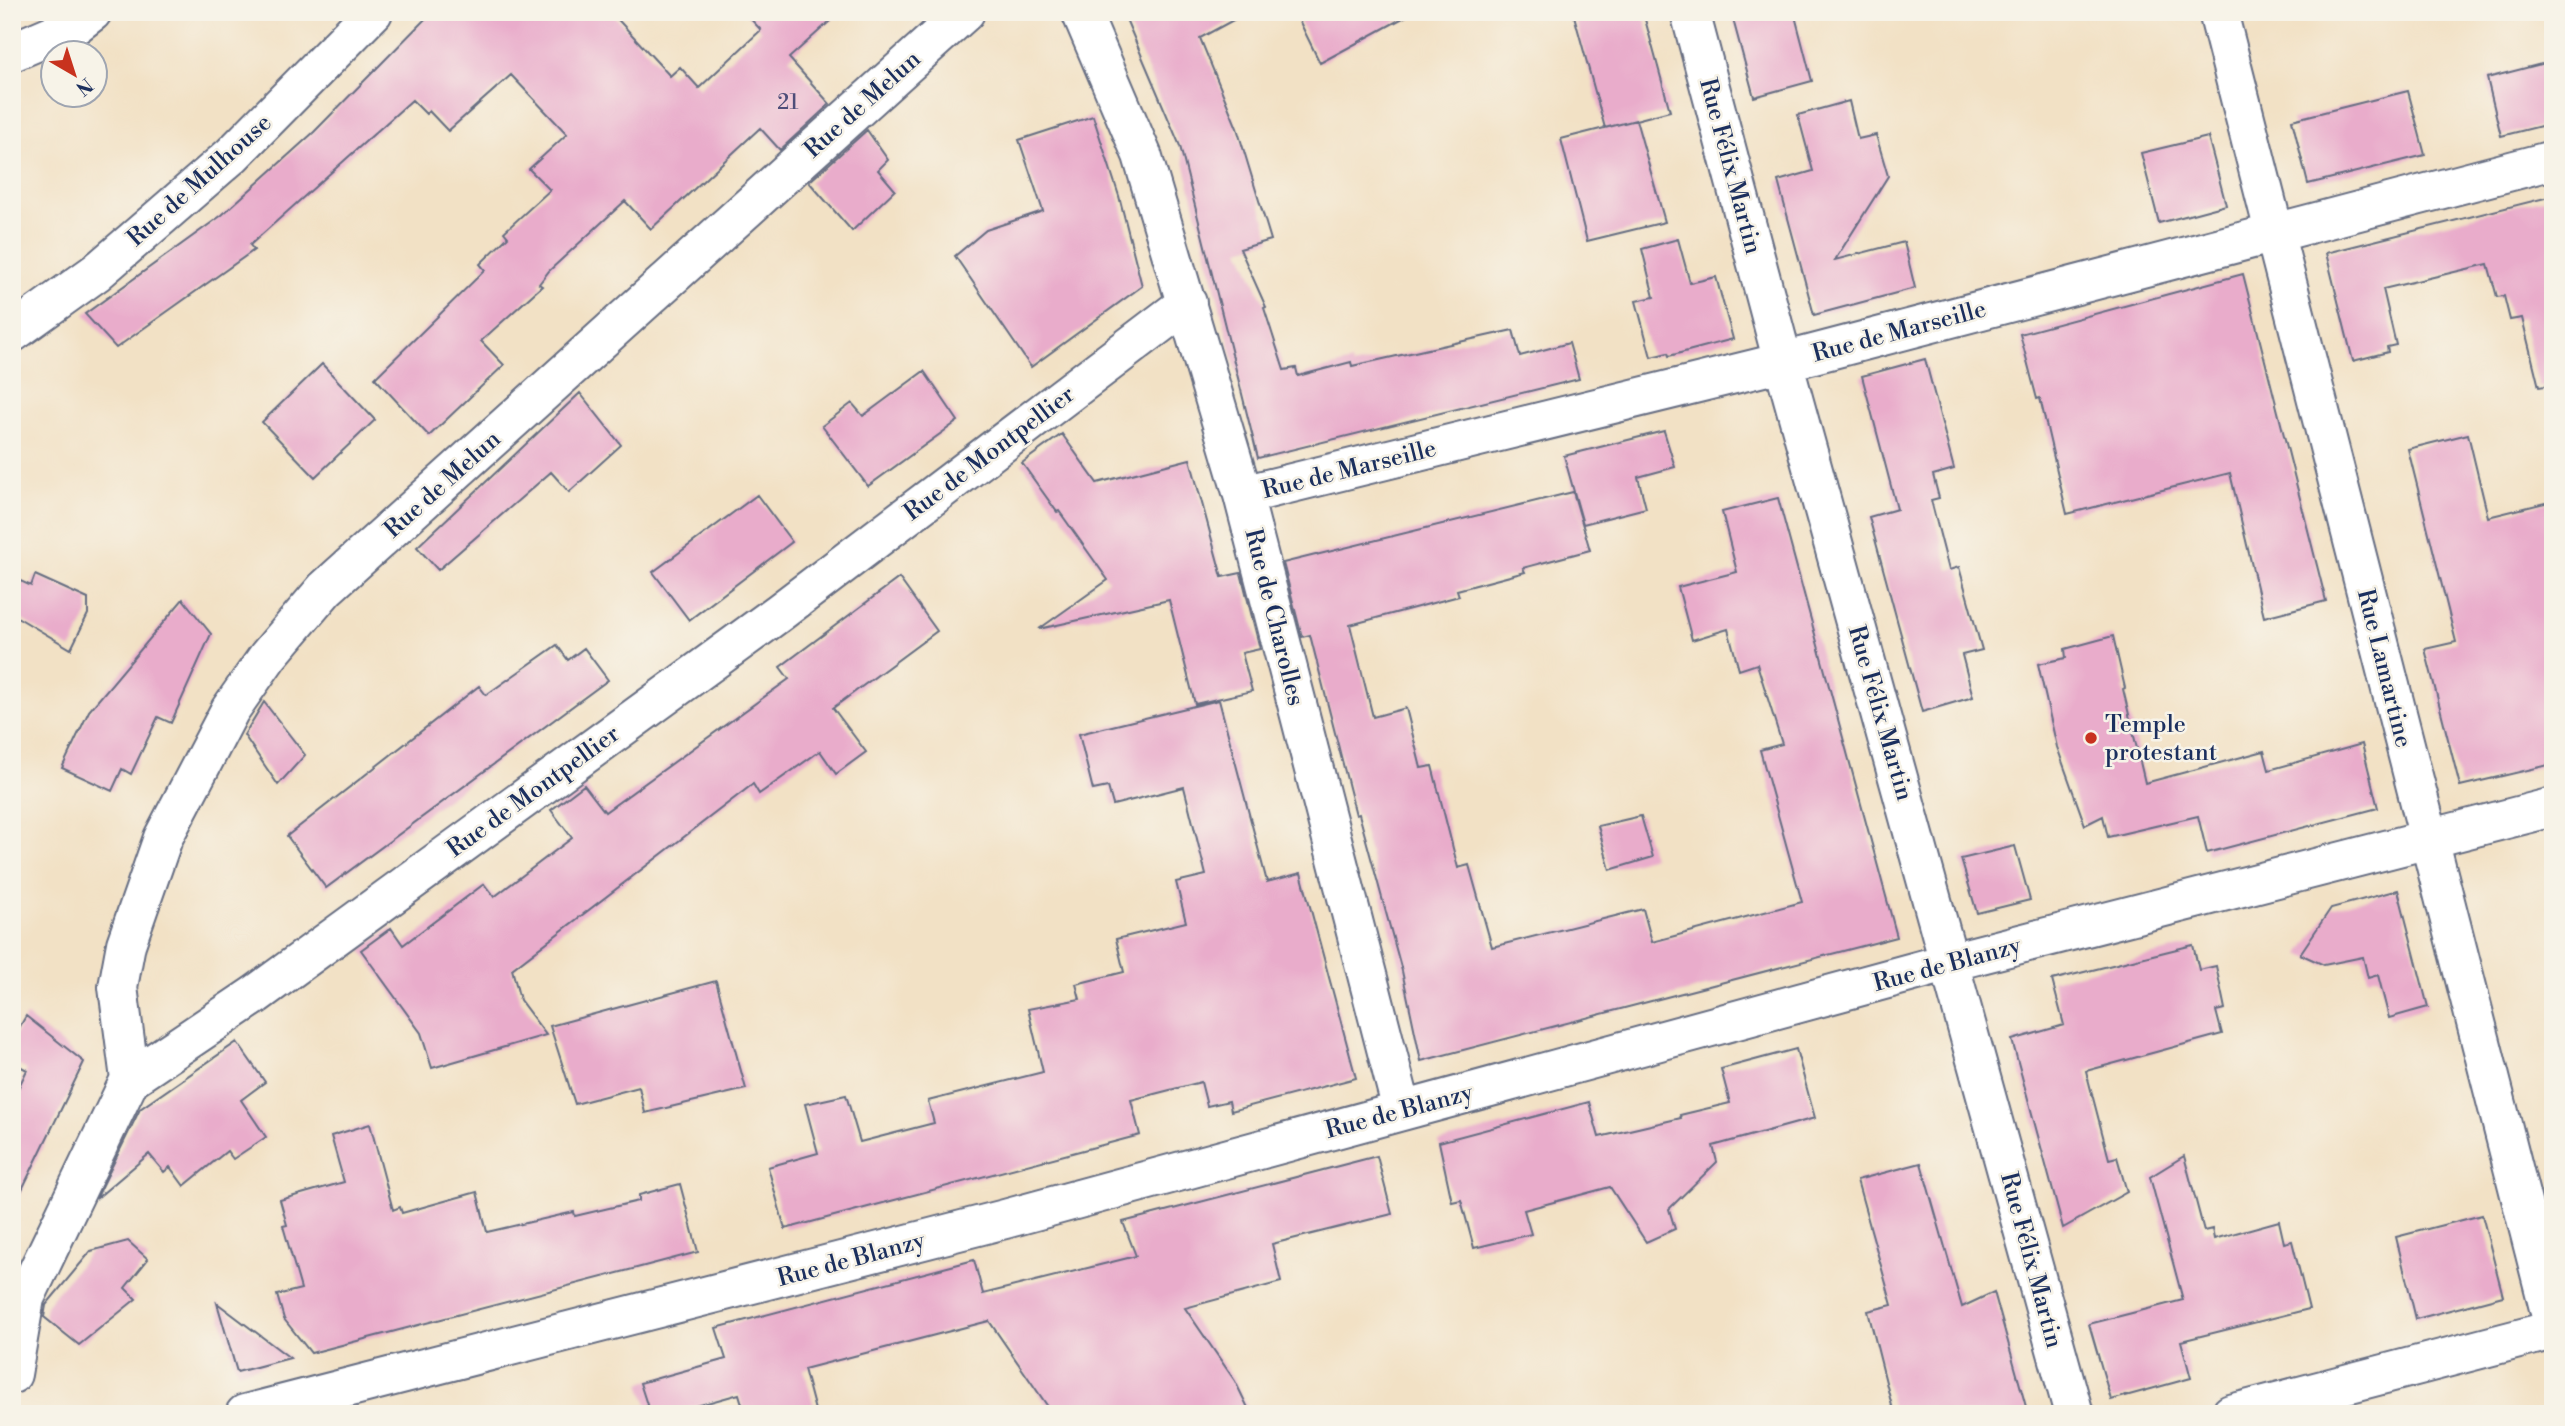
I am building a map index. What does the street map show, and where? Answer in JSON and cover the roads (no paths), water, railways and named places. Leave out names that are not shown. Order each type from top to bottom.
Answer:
[{"type":"street","points":[[12,52],[75,25],[92,12]]},
{"type":"street","name":"Rue de Mulhouse","points":[[12,333],[97,272],[232,155],[373,12]]},
{"type":"street","name":"Rue de Melun","points":[[130,1079],[118,987],[127,944],[163,838],[230,710],[268,656],[325,589],[965,12]]},
{"type":"street","name":"Rue de Charolles","points":[[1081,12],[1142,155],[1243,495],[1402,1110]]},
{"type":"street","name":"Rue Félix Martin","points":[[1689,12],[2074,1414]]},
{"type":"street","name":"Rue Lamartine","points":[[2218,12],[2553,1324]]},
{"type":"street","name":"Rue de Marseille","points":[[1243,495],[1783,362],[2553,160]]},
{"type":"street","name":"Rue de Montpellier","points":[[130,1079],[255,995],[757,628],[1186,303]]},
{"type":"street","name":"Rue de Blanzy","points":[[245,1414],[1005,1219],[1950,962],[2553,807]]},
{"type":"street","points":[[12,1374],[24,1298],[130,1079]]},
{"type":"street","points":[[2231,1414],[2553,1331]]},
{"type":"place","name":"Temple protestant","points":[[2091,738]]}]
